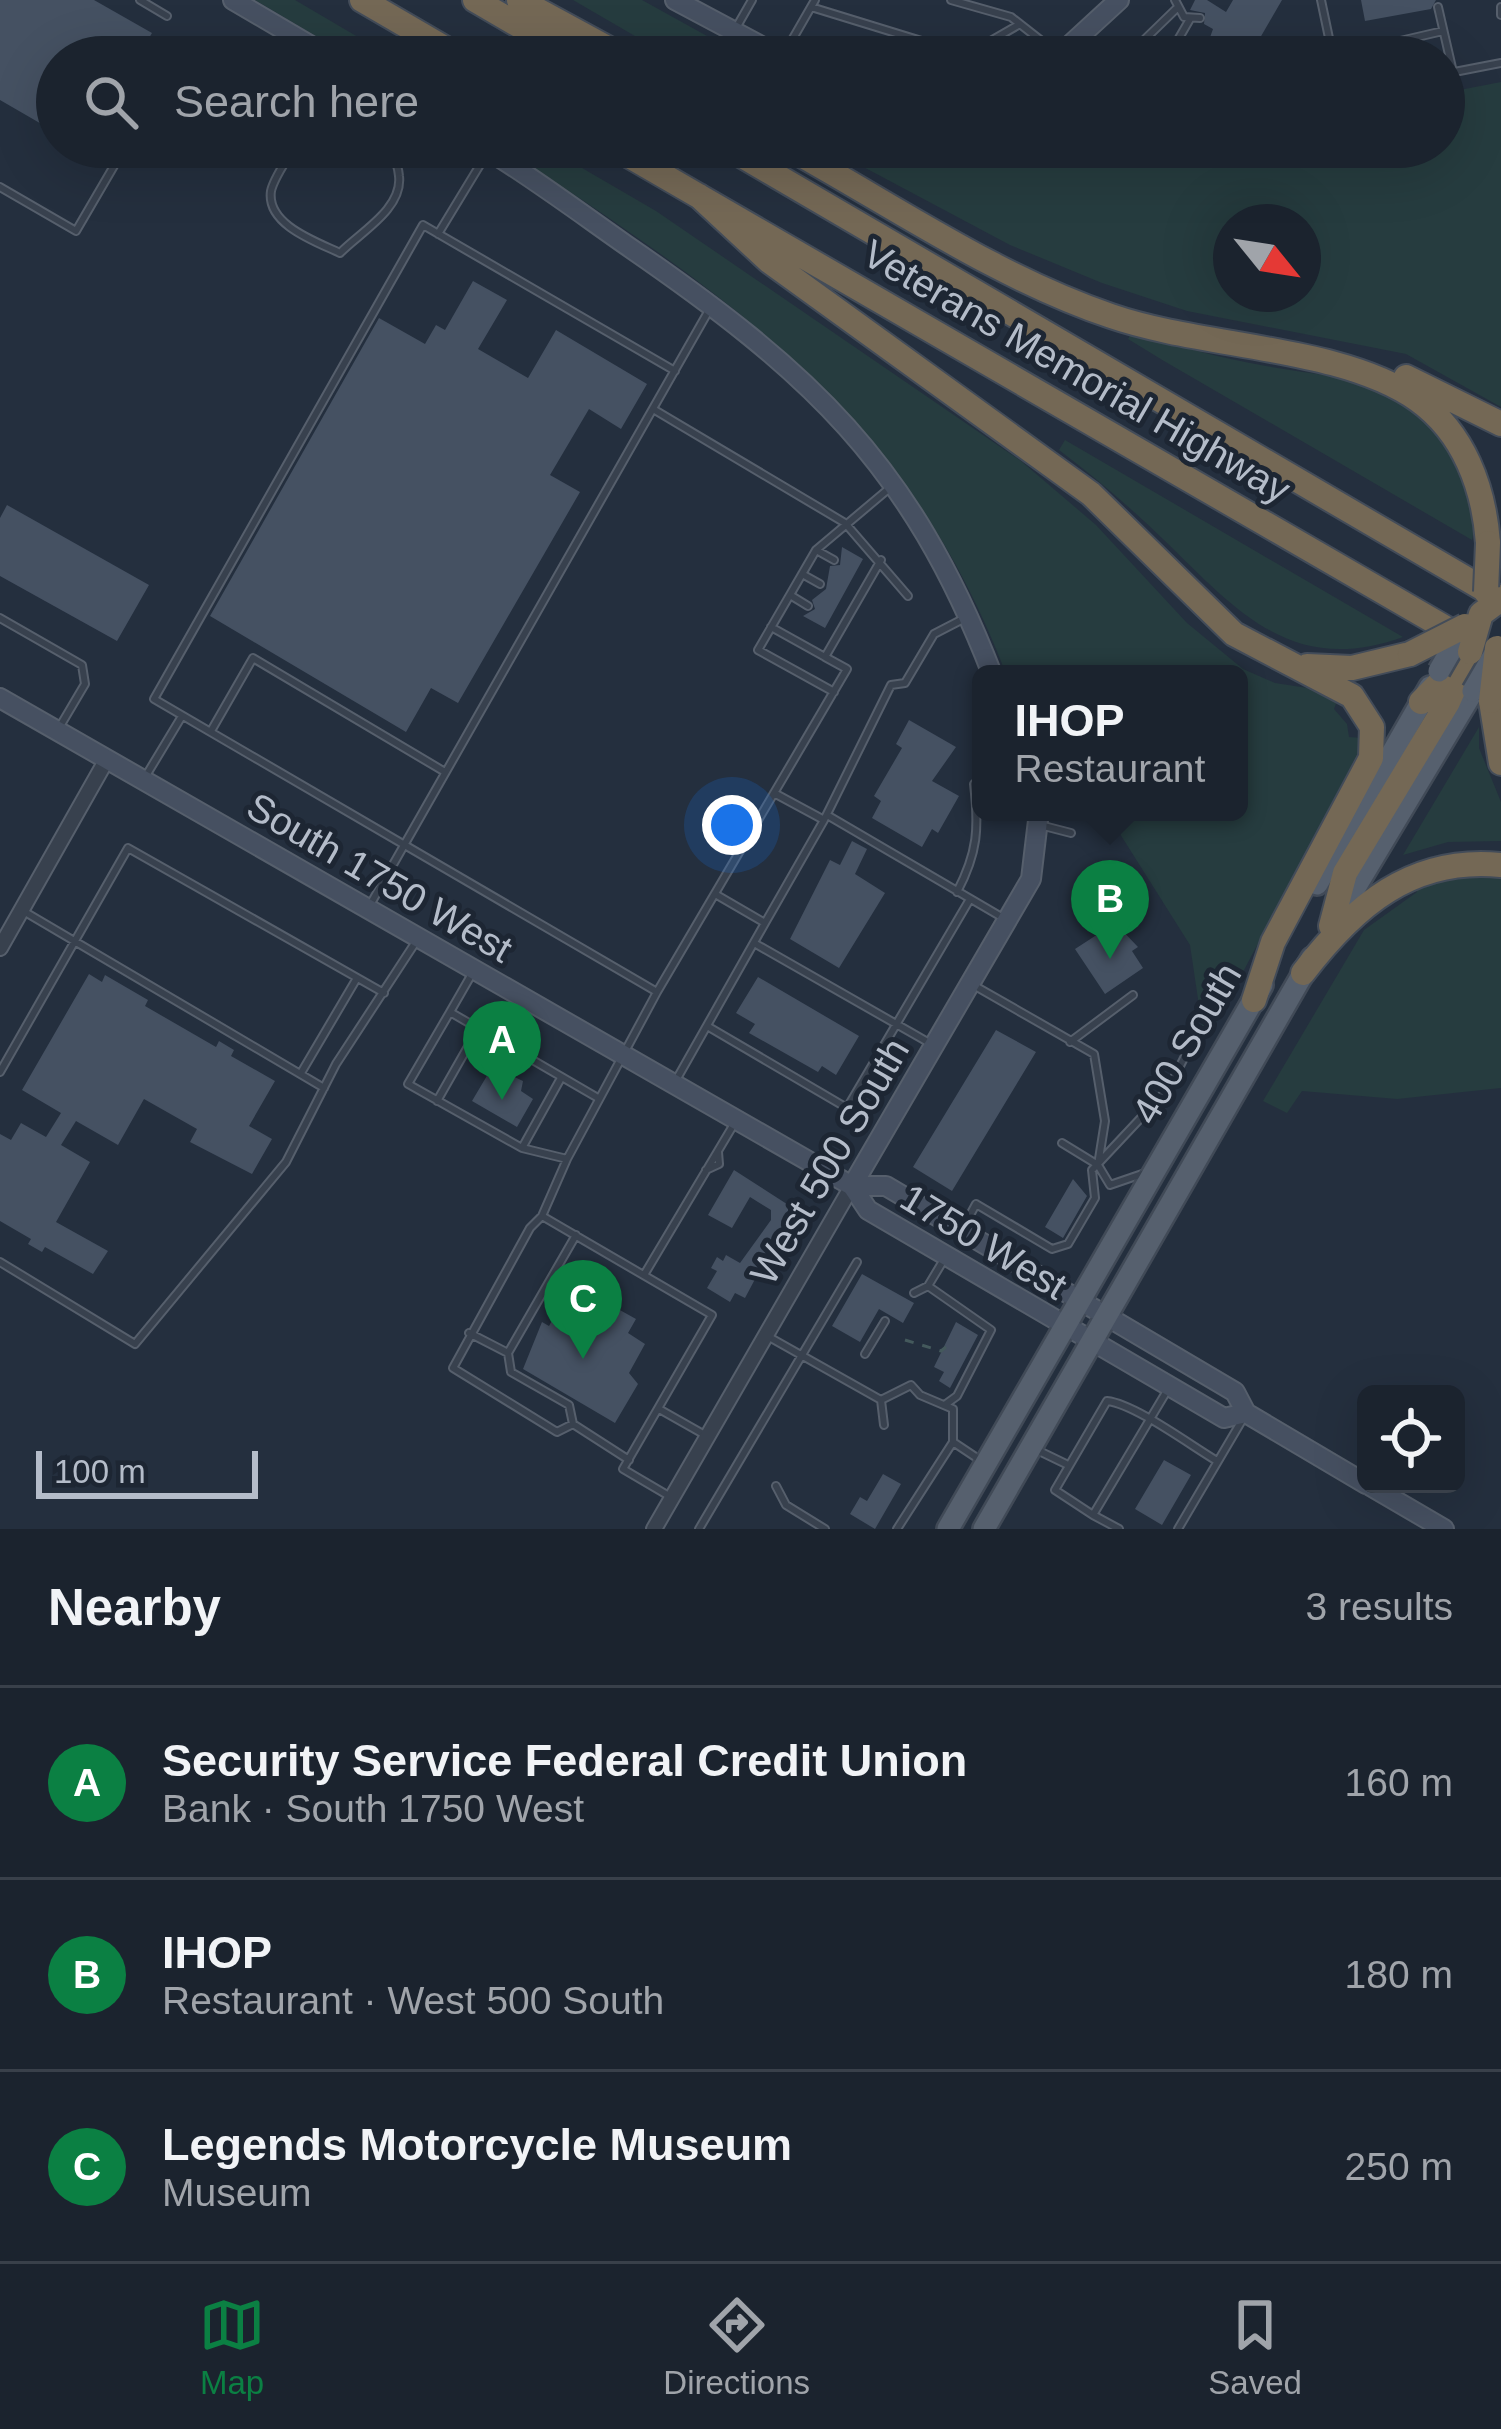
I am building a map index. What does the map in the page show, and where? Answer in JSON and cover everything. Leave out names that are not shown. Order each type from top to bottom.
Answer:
[{"type":"highway","points":[[362,0],[424,36]]},
{"type":"highway","points":[[475,0],[537,36]]},
{"type":"highway","points":[[519,0],[585,36]]},
{"type":"highway","name":"Veterans Memorial Highway","points":[[650,168],[1491,626]]},
{"type":"highway","name":"Veterans Memorial Highway","points":[[760,168],[1491,626]]},
{"type":"highway","points":[[826,168],[1050,292],[1130,323],[1350,368],[1424,405],[1453,436],[1472,471],[1488,543],[1491,626],[1462,684],[1346,873],[1331,926]]},
{"type":"highway","points":[[699,196],[769,261],[1060,469],[1121,520],[1222,625],[1352,696],[1370,720],[1373,748],[1273,942],[1253,1000]]},
{"type":"highway","points":[[1242,349],[1305,353],[1388,370],[1501,424]]},
{"type":"highway","points":[[1282,659],[1352,668],[1491,626]]},
{"type":"highway","points":[[1421,702],[1462,684],[1491,626]]},
{"type":"highway","points":[[1462,684],[1501,764]]},
{"type":"highway","points":[[1303,973],[1348,922],[1395,883],[1436,867],[1501,865]]},
{"type":"main road","name":"400 South","points":[[951,1529],[1421,702]]},
{"type":"main road","name":"400 South","points":[[985,1529],[1095,1345],[1331,926]]},
{"type":"street","points":[[233,0],[294,36]]},
{"type":"street","points":[[675,0],[743,36]]},
{"type":"street","points":[[1083,36],[1119,0]]},
{"type":"street","points":[[514,168],[713,304],[789,364],[894,484],[969,616],[988,665]]},
{"type":"street","name":"South 1750 West","points":[[0,698],[852,1186]]},
{"type":"street","points":[[0,948],[107,759]]},
{"type":"street","name":"West 500 South","points":[[654,1529],[1031,879],[1040,821]]},
{"type":"street","name":"1750 West","points":[[852,1186],[868,1210],[1095,1345],[1224,1418],[1246,1414]]},
{"type":"street","name":"1750 West","points":[[852,1186],[886,1186],[962,1229],[1235,1392],[1246,1414],[1357,1479]]},
{"type":"street","name":"1750 West","points":[[1382,1493],[1444,1529]]},
{"type":"lane","points":[[140,0],[167,16]]},
{"type":"lane","points":[[734,31],[752,0]]},
{"type":"lane","points":[[951,0],[1020,24],[1037,36]]},
{"type":"lane","points":[[1321,0],[1329,36]]},
{"type":"lane","points":[[794,36],[813,3],[910,36]]},
{"type":"lane","points":[[1147,36],[1175,4],[1190,19]]},
{"type":"lane","points":[[1438,7],[1444,36]]},
{"type":"lane","points":[[1178,36],[1190,19],[1199,18]]},
{"type":"lane","points":[[999,36],[1020,24]]},
{"type":"lane","points":[[1422,36],[1443,31]]},
{"type":"lane","points":[[1465,70],[1501,63]]},
{"type":"lane","points":[[0,187],[76,231],[113,168]]},
{"type":"lane","points":[[283,168],[271,190],[273,204],[292,231],[340,253],[380,220],[400,178],[397,168]]},
{"type":"lane","points":[[438,234],[475,168]]},
{"type":"lane","points":[[657,992],[154,699],[423,225],[675,371]]},
{"type":"lane","points":[[368,908],[713,304]]},
{"type":"lane","points":[[653,409],[845,523],[908,596]]},
{"type":"lane","points":[[834,692],[758,650],[816,550],[894,484]]},
{"type":"lane","points":[[816,550],[834,560]]},
{"type":"lane","points":[[825,657],[881,560]]},
{"type":"lane","points":[[856,573],[869,580]]},
{"type":"lane","points":[[802,574],[820,584]]},
{"type":"lane","points":[[790,595],[808,606]]},
{"type":"lane","points":[[842,597],[856,604]]},
{"type":"lane","points":[[674,1083],[825,818],[891,685],[905,683],[934,634],[969,616]]},
{"type":"lane","points":[[0,618],[82,665],[85,684],[58,731]]},
{"type":"lane","points":[[831,618],[844,625]]},
{"type":"lane","points":[[573,1424],[557,1432],[453,1368],[530,1228],[542,1216],[566,1159],[657,992],[847,669],[771,627]]},
{"type":"lane","points":[[211,731],[253,658],[447,772]]},
{"type":"lane","points":[[143,780],[182,716]]},
{"type":"lane","points":[[774,793],[1008,921]]},
{"type":"lane","points":[[957,892],[975,858],[979,821]]},
{"type":"lane","points":[[1044,821],[1071,833]]},
{"type":"lane","points":[[0,1072],[128,848],[384,993]]},
{"type":"lane","points":[[715,894],[765,923]]},
{"type":"lane","points":[[707,1026],[847,1108],[970,899]]},
{"type":"lane","points":[[22,910],[324,1088]]},
{"type":"lane","points":[[0,1262],[135,1344],[286,1162],[324,1088],[419,937]]},
{"type":"lane","points":[[754,943],[935,1046]]},
{"type":"lane","points":[[475,969],[408,1084],[522,1148],[566,1159]]},
{"type":"lane","points":[[300,1073],[357,977]]},
{"type":"lane","points":[[972,984],[1094,1054],[1105,1120],[1098,1165]]},
{"type":"lane","points":[[1070,1042],[1133,995]]},
{"type":"lane","points":[[450,1012],[598,1098]]},
{"type":"lane","points":[[437,1101],[478,1028]]},
{"type":"lane","points":[[962,1229],[976,1204],[1052,1249],[1068,1244],[1095,1198],[1091,1175],[1169,1088],[1186,1052]]},
{"type":"lane","points":[[522,1148],[561,1077]]},
{"type":"lane","points":[[644,1275],[737,1119]]},
{"type":"lane","points":[[1062,1143],[1098,1165],[1110,1185],[1128,1182],[1160,1163]]},
{"type":"lane","points":[[542,1216],[712,1315],[623,1469],[673,1498]]},
{"type":"lane","points":[[576,1235],[508,1353],[512,1372],[568,1405],[573,1424],[629,1460]]},
{"type":"lane","points":[[914,1293],[928,1286],[946,1256]]},
{"type":"lane","points":[[700,1529],[857,1262]]},
{"type":"lane","points":[[928,1286],[985,1322],[991,1340],[957,1396],[946,1404]]},
{"type":"lane","points":[[866,1354],[885,1321]]},
{"type":"lane","points":[[469,1333],[508,1353]]},
{"type":"lane","points":[[766,1335],[881,1400]]},
{"type":"lane","points":[[881,1400],[911,1385],[920,1395],[946,1404],[956,1415],[953,1442],[897,1529]]},
{"type":"lane","points":[[1093,1515],[1170,1386]]},
{"type":"lane","points":[[881,1400],[884,1425]]},
{"type":"lane","points":[[1119,1529],[1055,1490],[1066,1464],[1107,1401],[1217,1460]]},
{"type":"lane","points":[[658,1409],[708,1437]]},
{"type":"lane","points":[[1178,1529],[1246,1414]]},
{"type":"lane","points":[[953,1442],[985,1464]]},
{"type":"lane","points":[[1033,1448],[1066,1464]]},
{"type":"lane","points":[[776,1486],[786,1505],[825,1529]]},
{"type":"path","points":[[905,1340],[941,1351],[946,1347]]},
{"type":"green space","points":[[255,0],[295,0],[356,36],[316,36]]},
{"type":"green space","points":[[573,0],[642,0],[707,36],[635,36]]},
{"type":"green space","points":[[1501,82],[1501,407],[1406,354],[1187,311],[1010,245],[865,168],[1465,168],[1465,89]]},
{"type":"green space","points":[[534,168],[582,168],[656,211],[1021,461],[1096,525],[1187,623],[1238,665],[1002,665],[965,582],[917,502],[862,431],[801,367],[734,309]]},
{"type":"green space","points":[[1132,332],[1232,359],[1347,380],[1392,395],[1426,421],[1454,457],[1472,498],[1472,540],[1128,339]]},
{"type":"green space","points":[[1065,440],[1403,637],[1364,647],[1329,649],[1298,643],[1269,630],[1217,591],[1059,450]]},
{"type":"green space","points":[[1248,671],[1275,683],[1340,693],[1334,709],[1347,724],[1349,737],[1362,738],[1212,1031],[1202,1026],[1190,945],[1115,826],[1104,821],[1248,821]]},
{"type":"green space","points":[[1479,727],[1479,748],[1501,802],[1501,841],[1448,842],[1403,855]]},
{"type":"green space","points":[[1478,873],[1501,879],[1501,1088],[1397,1099],[1302,1091],[1287,1113],[1263,1101],[1364,930],[1417,892],[1416,885]]},
{"type":"building","points":[[0,0],[94,0],[152,33],[36,36],[36,121],[0,100]]},
{"type":"building","points":[[1195,0],[1207,0],[1226,12],[1233,0],[1282,0],[1261,36],[1210,36],[1213,29],[1204,24],[1205,13],[1190,10]]},
{"type":"building","points":[[1361,0],[1436,0],[1431,9],[1365,21]]},
{"type":"building","points":[[473,281],[507,300],[478,349],[528,378],[556,330],[647,384],[621,429],[589,409],[550,475],[580,492],[458,703],[431,688],[406,732],[210,616],[379,318],[425,344],[436,325],[445,330]]},
{"type":"building","points":[[7,505],[149,585],[117,641],[0,576],[0,518]]},
{"type":"building","points":[[842,547],[863,559],[825,628],[803,616],[815,609],[812,600],[826,589],[830,566],[840,565]]},
{"type":"building","points":[[909,720],[956,747],[932,781],[959,796],[938,833],[932,829],[922,847],[872,818],[881,801],[874,796],[902,748],[896,744]]},
{"type":"building","points":[[852,841],[867,849],[855,874],[885,893],[839,968],[790,939],[830,860],[840,865]]},
{"type":"building","points":[[1115,923],[1138,947],[1132,951],[1143,968],[1105,994],[1075,949]]},
{"type":"building","points":[[89,974],[102,982],[105,975],[148,1000],[145,1006],[216,1047],[219,1041],[234,1050],[231,1056],[275,1081],[249,1126],[272,1139],[252,1174],[190,1142],[197,1129],[144,1099],[118,1145],[76,1121],[61,1145],[90,1162],[56,1222],[108,1251],[93,1274],[45,1247],[42,1252],[28,1244],[31,1239],[0,1221],[0,1134],[11,1140],[21,1123],[46,1137],[61,1113],[22,1090]]},
{"type":"building","points":[[758,977],[859,1036],[836,1075],[822,1066],[818,1072],[749,1033],[755,1024],[736,1013]]},
{"type":"building","points":[[996,1030],[1036,1052],[952,1191],[913,1167]]},
{"type":"building","points":[[504,1072],[523,1081],[521,1091],[533,1099],[517,1127],[472,1101],[488,1074],[500,1079]]},
{"type":"building","points":[[734,1170],[793,1208],[745,1298],[735,1293],[730,1302],[707,1288],[717,1271],[711,1268],[717,1257],[723,1261],[726,1255],[740,1263],[771,1220],[771,1210],[750,1197],[732,1228],[708,1215]]},
{"type":"building","points":[[1073,1179],[1087,1196],[1063,1238],[1045,1227]]},
{"type":"building","points":[[862,1274],[914,1303],[903,1323],[879,1309],[860,1342],[832,1326]]},
{"type":"building","points":[[585,1303],[604,1314],[609,1304],[636,1319],[628,1333],[645,1344],[629,1373],[638,1384],[615,1423],[523,1369],[542,1322],[549,1326],[558,1310],[576,1320]]},
{"type":"building","points":[[956,1322],[978,1335],[950,1388],[939,1381],[944,1372],[934,1367]]},
{"type":"building","points":[[1164,1460],[1191,1475],[1162,1525],[1135,1509]]},
{"type":"building","points":[[883,1474],[901,1484],[875,1529],[850,1514],[860,1497],[867,1501]]},
{"type":"place","name":"IHOP","points":[[1110,959]]},
{"type":"place","name":"Security Service Federal Credit Union","points":[[502,1100]]},
{"type":"place","name":"Legends Motorcycle Museum","points":[[583,1359]]}]
